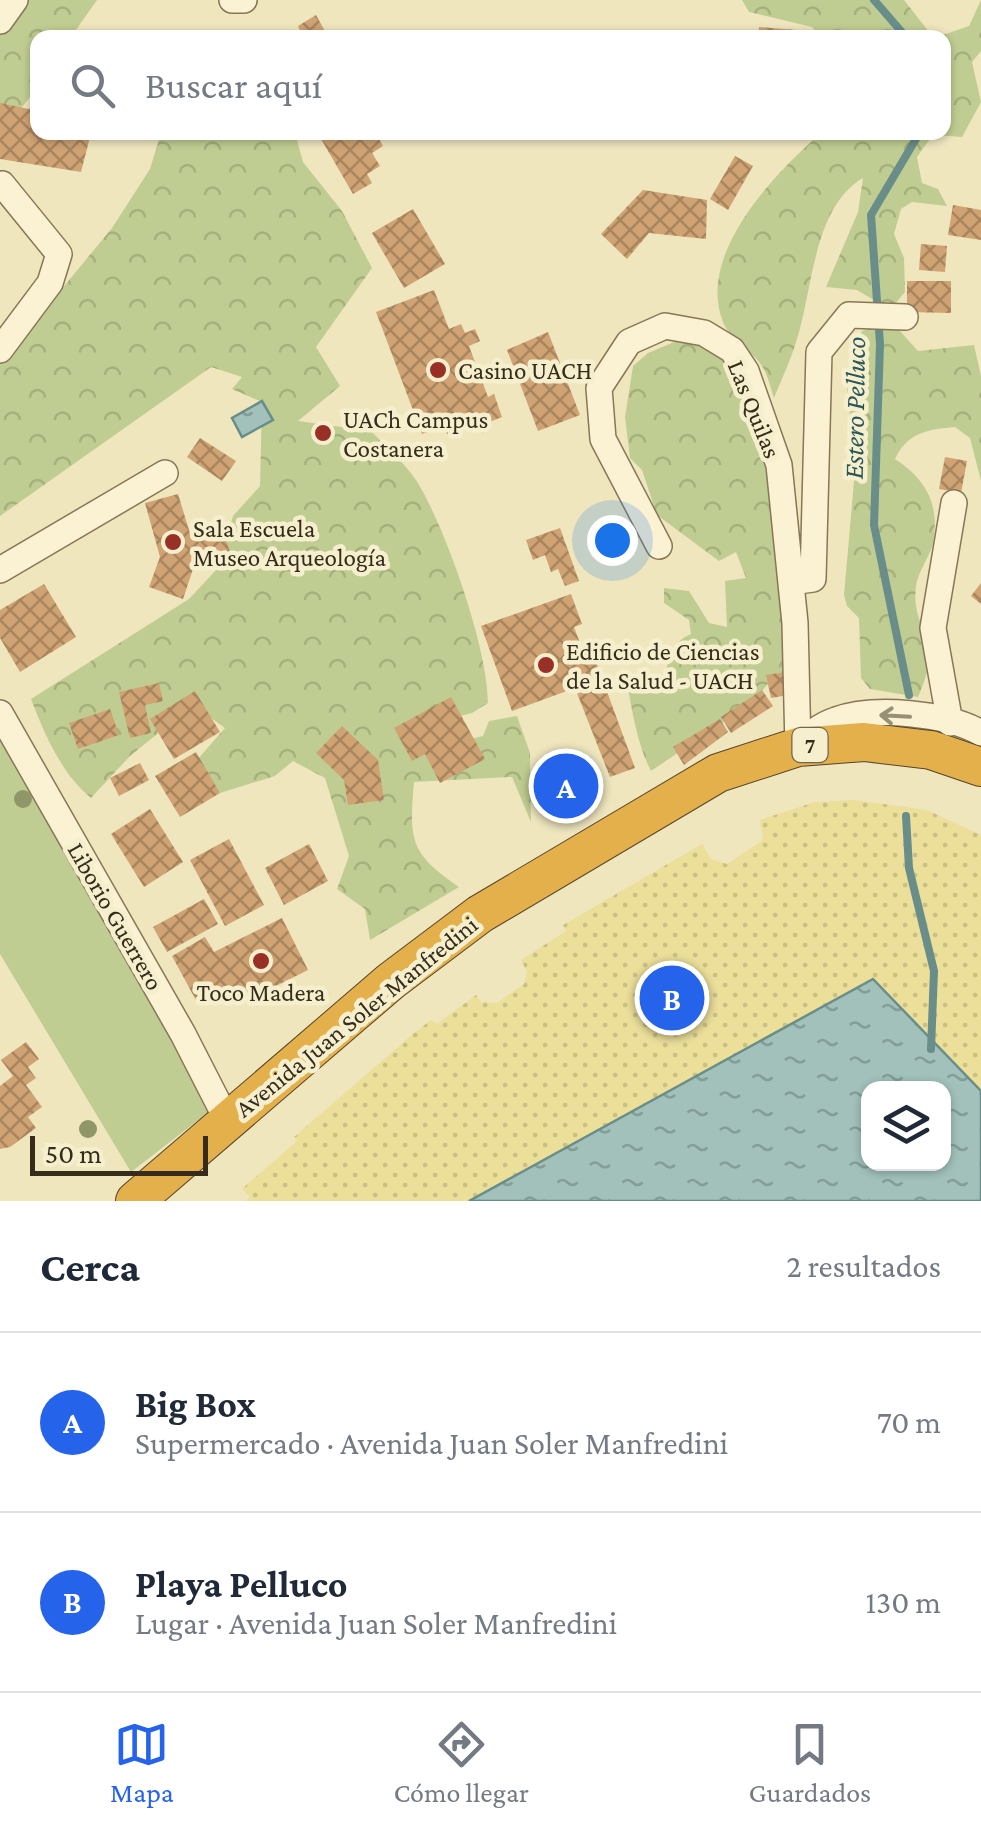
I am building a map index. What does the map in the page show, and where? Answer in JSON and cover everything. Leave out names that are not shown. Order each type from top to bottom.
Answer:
[{"type":"highway","name":"Avenida Juan Soler Manfredini","points":[[135,1201],[391,981],[480,914],[718,773],[798,746],[888,743],[931,750],[981,767]]},
{"type":"street","points":[[0,21],[14,0]]},
{"type":"street","points":[[232,0],[244,0]]},
{"type":"street","points":[[0,350],[50,283],[59,254],[2,184]]},
{"type":"street","points":[[791,582],[813,579],[819,352],[849,316],[890,315]]},
{"type":"street","name":"Las Quilas","points":[[659,546],[602,439],[598,388],[629,342],[664,326],[704,333],[732,350],[746,371],[778,464],[791,582],[798,746]]},
{"type":"street","points":[[0,570],[165,473]]},
{"type":"street","points":[[950,723],[934,628],[954,503]]},
{"type":"street","name":"Liborio Guerrero","points":[[0,713],[183,1034],[228,1122]]},
{"type":"street","points":[[798,746],[826,724],[852,716],[950,723],[981,734]]},
{"type":"green space","points":[[15,0],[97,0],[76,30],[30,30],[30,97],[0,136],[0,21]]},
{"type":"green space","points":[[742,0],[904,0],[928,30],[814,30],[749,12]]},
{"type":"green space","points":[[981,0],[981,51],[972,62],[981,102],[962,137],[951,136],[951,32],[969,26]]},
{"type":"green space","points":[[159,140],[297,140],[303,162],[342,211],[372,268],[316,347],[340,386],[298,421],[371,431],[413,476],[441,529],[473,622],[488,703],[472,713],[433,723],[437,747],[483,736],[489,721],[517,716],[530,753],[531,822],[512,777],[414,782],[412,819],[416,844],[431,865],[459,887],[370,940],[365,909],[337,889],[349,856],[325,778],[293,761],[275,776],[220,793],[190,768],[225,728],[193,705],[130,756],[91,798],[63,765],[31,699],[189,599],[217,569],[233,516],[260,486],[262,402],[232,389],[242,377],[211,367],[0,516],[0,364],[112,228],[150,169]]},
{"type":"green space","points":[[814,140],[929,140],[917,157],[922,183],[938,189],[947,206],[912,202],[901,209],[894,234],[904,258],[905,292],[890,310],[857,290],[826,287],[858,212],[863,178],[847,191],[825,226],[797,341],[774,398],[762,366],[723,322],[718,296],[720,269],[730,243],[782,170]]},
{"type":"green space","points":[[890,320],[918,351],[974,345],[981,376],[981,481],[970,438],[955,427],[919,434],[906,443],[895,459],[922,484],[934,516],[933,543],[916,586],[918,615],[929,646],[926,676],[918,697],[870,689],[861,678],[859,618],[847,606],[844,595],[855,470],[846,376],[862,331]]},
{"type":"green space","points":[[679,340],[735,361],[747,374],[761,405],[780,478],[796,672],[776,674],[752,703],[651,771],[639,741],[628,688],[645,691],[667,685],[670,655],[677,643],[691,634],[689,620],[664,603],[664,588],[689,591],[709,623],[727,627],[725,581],[746,578],[736,552],[719,561],[657,515],[642,470],[630,458],[625,417],[633,366],[648,353]]},
{"type":"green space","points":[[0,716],[219,1104],[131,1172],[0,954]]},
{"type":"sand","points":[[855,800],[927,810],[981,835],[981,1091],[873,980],[469,1201],[246,1201],[250,1197],[242,1189],[297,1141],[294,1137],[414,1033],[431,1020],[437,1024],[476,995],[481,1002],[497,1003],[524,984],[527,972],[521,960],[566,931],[563,925],[702,844],[711,859],[727,864],[763,840],[760,820],[815,802]]},
{"type":"water","points":[[262,401],[273,420],[242,437],[232,418]]},
{"type":"water","points":[[873,979],[981,1091],[981,1201],[469,1201]]},
{"type":"building","points":[[316,15],[324,30],[300,30],[298,26]]},
{"type":"building","points":[[0,103],[30,109],[30,140],[89,140],[81,172],[0,159]]},
{"type":"building","points":[[322,140],[380,140],[383,146],[372,153],[380,166],[367,174],[372,183],[353,194]]},
{"type":"building","points":[[735,156],[753,166],[728,210],[710,199]]},
{"type":"building","points":[[643,190],[707,200],[706,239],[649,233],[627,259],[601,234]]},
{"type":"building","points":[[953,205],[981,210],[981,240],[948,235]]},
{"type":"building","points":[[413,209],[445,264],[404,288],[372,233]]},
{"type":"building","points":[[921,244],[947,246],[945,272],[919,270]]},
{"type":"building","points":[[907,281],[951,281],[951,313],[907,312]]},
{"type":"building","name":"Casino UACH","points":[[434,290],[449,329],[461,324],[465,333],[475,329],[480,341],[469,346],[488,397],[494,394],[502,417],[487,423],[490,430],[482,433],[478,422],[447,434],[444,426],[422,434],[376,312]]},
{"type":"building","points":[[548,332],[580,415],[538,431],[507,350]]},
{"type":"building","points":[[200,438],[236,461],[222,481],[187,457]]},
{"type":"building","points":[[945,457],[967,461],[961,493],[939,489]]},
{"type":"building","points":[[178,494],[192,540],[223,531],[231,555],[194,566],[183,599],[149,587],[160,557],[145,503]]},
{"type":"building","points":[[560,528],[579,581],[565,586],[558,569],[551,572],[545,555],[533,560],[526,540]]},
{"type":"building","points":[[981,583],[981,604],[971,596]]},
{"type":"building","points":[[44,584],[76,637],[20,672],[0,638],[0,610]]},
{"type":"building","name":"Edificio de Ciencias de la Salud - UACH","points":[[571,594],[582,624],[574,627],[583,651],[591,648],[635,768],[610,777],[575,688],[512,711],[481,626]]},
{"type":"building","points":[[785,672],[788,695],[771,698],[766,675]]},
{"type":"building","points":[[159,683],[163,701],[145,705],[151,733],[130,738],[119,692]]},
{"type":"building","points":[[762,690],[773,706],[731,733],[721,717]]},
{"type":"building","points":[[195,691],[220,732],[174,759],[150,719]]},
{"type":"building","points":[[451,697],[485,759],[440,783],[425,754],[412,761],[394,728]]},
{"type":"building","points":[[110,709],[119,735],[78,749],[69,723]]},
{"type":"building","points":[[720,719],[728,732],[684,765],[673,747]]},
{"type":"building","points":[[342,726],[378,760],[384,800],[348,805],[344,780],[316,753]]},
{"type":"building","points":[[196,752],[220,793],[180,817],[155,776]]},
{"type":"building","points":[[590,760],[600,792],[544,812],[532,780]]},
{"type":"building","points":[[140,763],[149,780],[119,796],[110,778]]},
{"type":"building","points":[[150,809],[183,862],[144,887],[111,834]]},
{"type":"building","points":[[229,839],[264,905],[225,926],[190,860]]},
{"type":"building","points":[[309,844],[328,881],[284,905],[265,868]]},
{"type":"building","points":[[204,899],[218,924],[167,952],[153,927]]},
{"type":"building","name":"Toco Madera","points":[[282,918],[308,970],[240,1004],[230,985],[198,1004],[172,956],[205,937],[214,952]]},
{"type":"building","points":[[26,1042],[39,1059],[28,1067],[36,1078],[26,1085],[42,1107],[28,1117],[36,1128],[10,1147],[0,1149],[0,1086],[13,1076],[1,1060]]},
{"type":"waterway","name":"Estero Pelluco","points":[[874,0],[900,30]]},
{"type":"waterway","name":"Estero Pelluco","points":[[909,695],[874,525],[880,344],[871,215],[915,140]]},
{"type":"waterway","name":"Estero Pelluco","points":[[906,816],[909,868],[934,971],[931,1049]]},
{"type":"place","name":"Casino UACH","points":[[438,370]]},
{"type":"place","name":"UACh Campus Costanera","points":[[323,433]]},
{"type":"place","name":"Sala Escuela Museo Arqueología","points":[[173,542]]},
{"type":"place","name":"Edificio de Ciencias de la Salud - UACH","points":[[546,665]]},
{"type":"place","name":"Big Box","points":[[566,786]]},
{"type":"place","name":"Toco Madera","points":[[261,961]]},
{"type":"place","name":"Playa Pelluco","points":[[672,998]]}]
